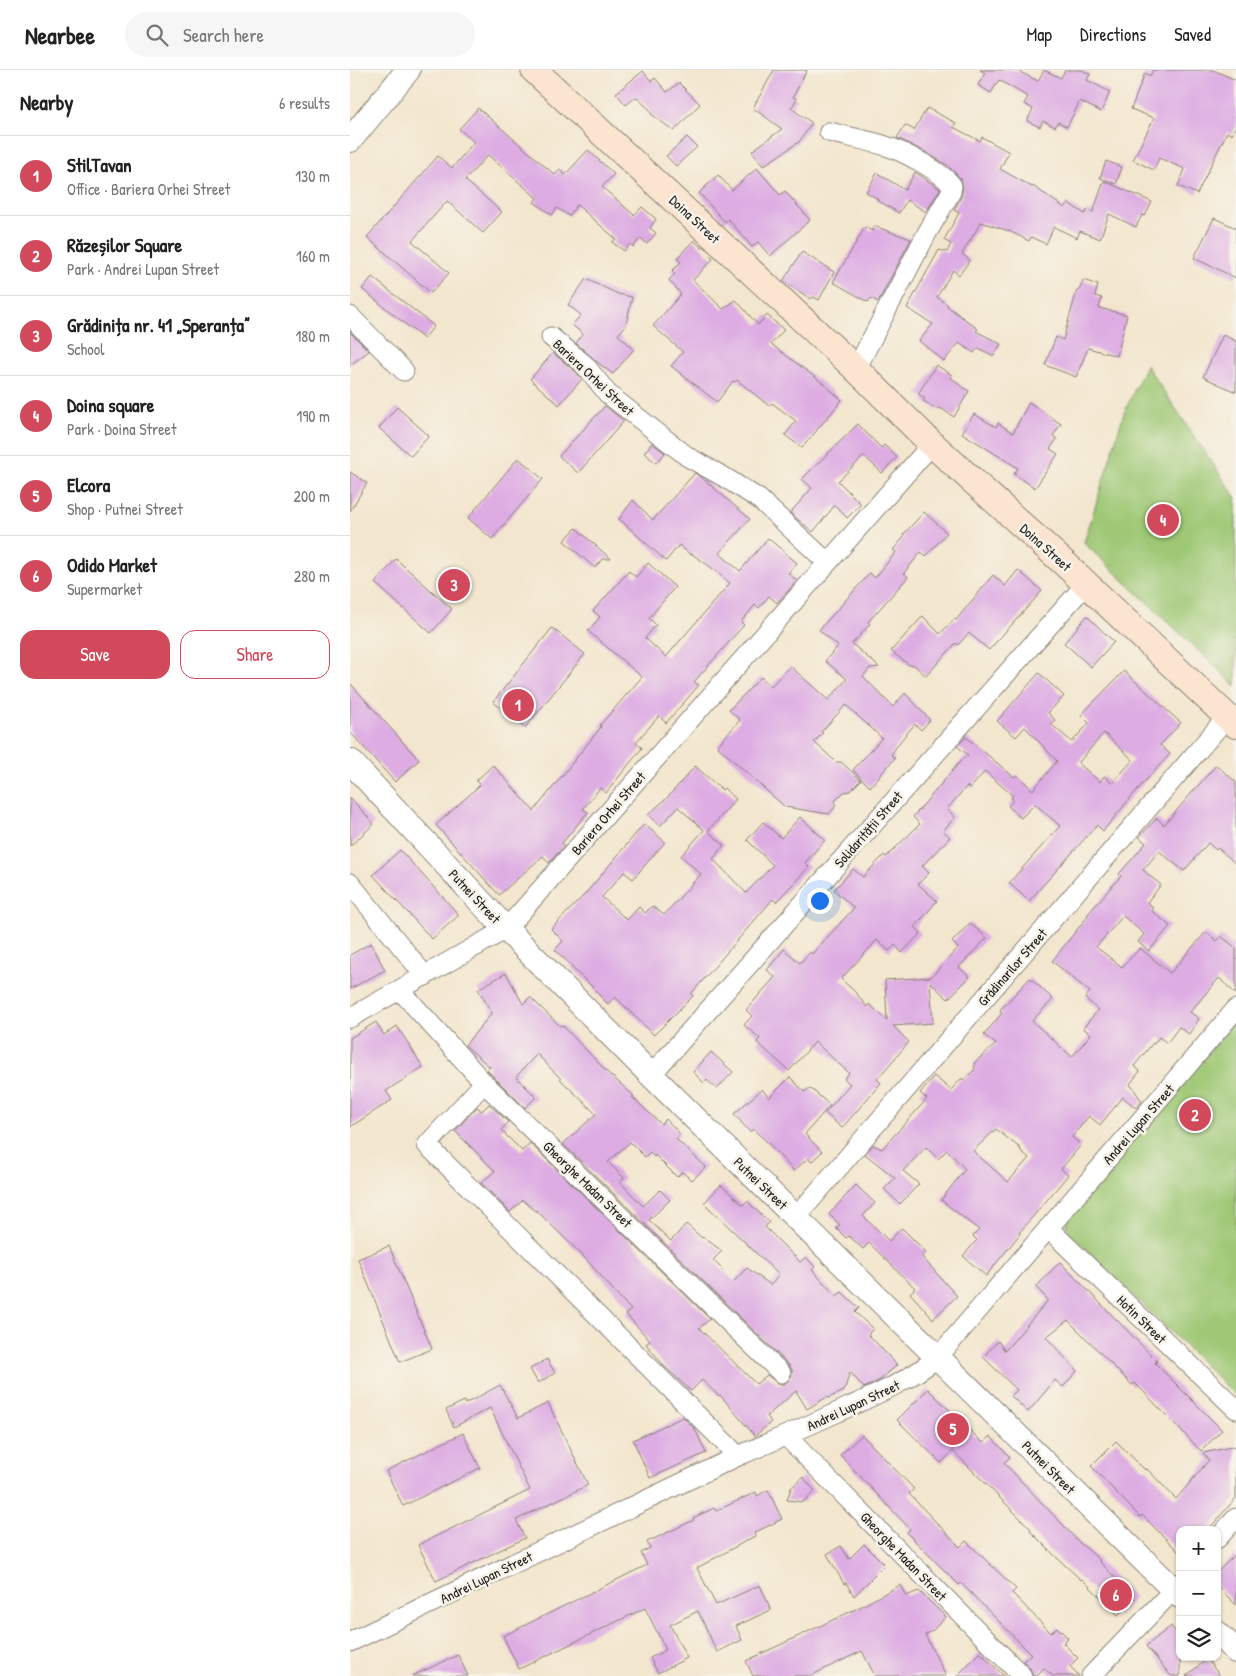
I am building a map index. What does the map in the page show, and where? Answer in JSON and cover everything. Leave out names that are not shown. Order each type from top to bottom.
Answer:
[{"type":"main road","name":"Doina Street","points":[[534,70],[856,369],[932,444],[1086,584],[1232,721]]},
{"type":"street","points":[[350,140],[408,70]]},
{"type":"street","points":[[829,132],[887,146],[932,169],[948,180],[952,186],[951,192],[927,233],[856,369]]},
{"type":"street","points":[[350,316],[404,371]]},
{"type":"street","name":"Bariera Orhei Street","points":[[550,337],[584,364],[608,394],[688,457],[750,492],[827,562]]},
{"type":"street","name":"Bariera Orhei Street","points":[[350,1018],[506,929],[932,444]]},
{"type":"street","name":"Solidarității Street","points":[[651,1076],[1086,584]]},
{"type":"street","name":"Grădinarilor Street","points":[[796,1217],[1232,721]]},
{"type":"street","name":"Putnei Street","points":[[350,761],[506,929],[651,1076],[1176,1588]]},
{"type":"street","points":[[350,883],[425,976]]},
{"type":"street","name":"Gheorghe Madan Street","points":[[400,990],[484,1082],[781,1374]]},
{"type":"street","name":"Andrei Lupan Street","points":[[350,1642],[738,1456],[903,1382],[922,1370],[938,1357],[1236,1009]]},
{"type":"street","points":[[484,1082],[427,1145],[738,1456]]},
{"type":"street","name":"Hotin Street","points":[[1048,1228],[1236,1409]]},
{"type":"street","name":"Gheorghe Madan Street","points":[[786,1436],[1022,1676]]},
{"type":"street","points":[[1221,1535],[1236,1518]]},
{"type":"street","points":[[1091,1676],[1176,1592]]},
{"type":"street","points":[[1221,1637],[1236,1651]]},
{"type":"green space","points":[[1146,365],[1236,498],[1236,638],[1234,640],[1236,643],[1236,686],[1084,543],[1124,413]]},
{"type":"green space","points":[[1236,1020],[1236,1396],[1073,1236],[1068,1229],[1067,1222],[1070,1216]]},
{"type":"building","points":[[774,70],[807,70],[793,97],[797,99],[791,108],[812,123],[799,142],[763,166],[752,151],[782,129],[753,108]]},
{"type":"building","points":[[980,70],[1016,70],[1038,81],[1044,70],[1061,78],[1065,70],[1082,70],[1090,74],[1087,80],[1110,92],[1101,112],[1080,101],[1067,127],[1058,122],[1055,127],[1043,121],[1040,127],[1027,121],[1033,109],[1024,104],[1028,97],[999,80],[991,93],[978,85],[985,73]]},
{"type":"building","points":[[1153,70],[1213,70],[1236,80],[1236,126],[1232,135],[1227,132],[1197,194],[1178,186],[1185,169],[1159,158],[1154,170],[1133,160],[1154,118],[1131,109],[1145,73],[1150,76]]},
{"type":"building","points":[[643,71],[651,81],[655,78],[667,92],[679,83],[700,104],[674,131],[651,114],[651,111],[636,97],[626,105],[616,93]]},
{"type":"building","points":[[478,108],[555,175],[560,169],[565,175],[588,150],[614,174],[602,187],[634,215],[642,207],[656,219],[650,228],[656,233],[647,244],[641,238],[633,247],[630,244],[624,251],[612,242],[616,239],[577,205],[569,216],[557,208],[552,215],[534,202],[537,198],[488,155],[465,180],[502,212],[483,233],[447,201],[412,241],[449,273],[431,293],[367,237],[438,156],[452,168],[474,142],[459,129]]},
{"type":"building","points":[[927,108],[956,123],[953,127],[980,141],[982,137],[1009,152],[1000,169],[1033,186],[1065,208],[1068,203],[1085,214],[1087,210],[1093,212],[1104,181],[1152,202],[1145,216],[1142,215],[1136,227],[1109,214],[1100,239],[1080,231],[1077,238],[1054,227],[1046,244],[1031,237],[1029,241],[1009,231],[981,222],[962,254],[970,260],[959,275],[953,270],[937,297],[978,329],[976,331],[1001,344],[994,356],[978,348],[974,353],[959,343],[944,361],[919,341],[933,324],[907,308],[939,250],[947,252],[951,244],[944,240],[959,213],[954,210],[961,197],[963,188],[961,179],[947,165],[897,138],[905,125],[914,130]]},
{"type":"building","points":[[687,137],[697,147],[676,166],[666,156]]},
{"type":"building","points":[[1106,161],[1122,167],[1116,184],[1100,178]]},
{"type":"building","points":[[757,168],[780,195],[785,191],[810,220],[770,256],[758,242],[752,247],[728,219],[725,222],[699,193],[718,175],[732,190]]},
{"type":"building","points":[[915,172],[940,189],[926,212],[907,200],[899,213],[866,192],[877,173],[905,190]]},
{"type":"building","points":[[1214,218],[1236,228],[1236,278],[1194,258]]},
{"type":"building","points":[[874,226],[911,239],[878,302],[871,298],[868,302],[833,282],[865,227],[872,231]]},
{"type":"building","points":[[694,240],[713,259],[693,280],[723,309],[736,300],[758,325],[767,315],[784,330],[771,344],[842,400],[802,448],[785,435],[796,421],[772,403],[769,406],[737,380],[733,381],[717,402],[671,366],[683,352],[653,326],[681,294],[669,280],[675,274],[672,271],[681,262],[677,258]]},
{"type":"building","points":[[802,252],[834,272],[819,300],[813,297],[811,299],[783,281]]},
{"type":"building","points":[[372,277],[434,326],[424,339],[362,289]]},
{"type":"building","points":[[586,279],[618,294],[632,297],[626,325],[618,335],[634,349],[613,374],[576,343],[583,334],[572,325],[581,315],[568,305]]},
{"type":"building","points":[[1083,280],[1098,285],[1095,296],[1102,298],[1099,308],[1127,315],[1117,356],[1088,348],[1076,377],[1045,365],[1056,337],[1063,340],[1077,290],[1079,291]]},
{"type":"building","points":[[350,332],[369,351],[350,365]]},
{"type":"building","points":[[1223,335],[1236,341],[1236,392],[1203,377]]},
{"type":"building","points":[[553,353],[582,379],[559,405],[530,379]]},
{"type":"building","points":[[936,365],[952,375],[950,377],[969,391],[954,417],[942,409],[937,409],[923,401],[925,398],[918,394]]},
{"type":"building","points":[[1029,402],[1061,424],[1053,436],[1057,439],[1050,449],[1058,454],[1035,488],[1014,474],[1018,468],[962,433],[974,414],[996,427],[998,423],[1013,433]]},
{"type":"building","points":[[605,406],[624,421],[578,473],[559,456]]},
{"type":"building","points":[[397,407],[429,436],[411,456],[379,428]]},
{"type":"building","points":[[858,424],[881,448],[884,445],[897,457],[882,473],[864,456],[838,481],[861,504],[847,518],[835,505],[813,532],[790,513],[812,488],[802,479]]},
{"type":"building","points":[[652,443],[665,453],[656,463],[644,453]]},
{"type":"building","points":[[518,458],[543,479],[492,539],[468,518]]},
{"type":"building","points":[[350,472],[367,483],[350,511]]},
{"type":"building","points":[[695,473],[750,519],[719,553],[740,571],[768,538],[797,563],[788,573],[797,581],[777,603],[769,596],[759,608],[755,605],[741,622],[744,625],[694,682],[699,685],[666,723],[659,716],[636,742],[642,748],[606,793],[600,788],[583,809],[588,812],[562,843],[564,846],[549,863],[543,856],[499,895],[436,825],[480,785],[476,781],[493,765],[534,811],[601,727],[600,725],[642,677],[588,631],[600,617],[593,611],[629,571],[636,577],[648,563],[675,587],[649,618],[656,625],[645,638],[666,657],[730,583],[679,545],[666,561],[619,519],[633,500],[653,520]]},
{"type":"building","points":[[924,512],[947,533],[926,556],[921,552],[904,573],[908,577],[868,622],[870,624],[852,644],[879,667],[870,668],[863,676],[893,707],[905,693],[930,720],[921,730],[915,724],[891,755],[895,758],[870,787],[853,770],[882,738],[846,705],[814,742],[836,762],[841,762],[861,780],[850,791],[844,792],[835,801],[835,807],[829,814],[785,807],[717,746],[740,720],[729,710],[761,677],[771,686],[790,666],[828,700],[847,679],[825,661],[838,646],[819,630],[870,573],[875,578],[896,552],[893,550],[904,537],[903,535]]},
{"type":"building","points":[[576,528],[611,559],[602,559],[595,568],[564,541]]},
{"type":"building","points":[[396,559],[452,609],[431,633],[375,583]]},
{"type":"building","points":[[1018,570],[1042,591],[989,650],[969,633],[958,645],[956,643],[926,676],[914,665],[909,665],[891,651],[923,616],[940,634],[954,619],[956,620],[993,575],[1005,586]]},
{"type":"building","points":[[1087,616],[1114,642],[1091,667],[1064,643]]},
{"type":"building","points":[[552,628],[585,654],[525,728],[493,702]]},
{"type":"building","points":[[1124,671],[1181,723],[1160,745],[1170,754],[1103,831],[1097,825],[1029,901],[1009,883],[1060,826],[1035,804],[1021,818],[1008,806],[1014,800],[1011,798],[1013,796],[985,771],[970,789],[967,786],[947,809],[955,817],[943,831],[950,837],[922,866],[929,873],[918,884],[937,901],[915,927],[921,933],[902,953],[895,945],[889,951],[877,940],[841,979],[867,1007],[869,1004],[887,1020],[885,980],[931,977],[958,948],[952,942],[970,923],[987,938],[959,967],[970,977],[948,999],[930,982],[933,1023],[893,1026],[909,1042],[877,1079],[881,1083],[842,1128],[825,1113],[850,1084],[844,1079],[849,1073],[815,1042],[789,1071],[757,1042],[760,1038],[744,1025],[752,1016],[746,1010],[775,977],[767,970],[784,949],[800,963],[810,952],[812,954],[854,908],[834,890],[853,869],[863,877],[884,855],[886,857],[920,824],[913,817],[964,757],[968,755],[957,746],[966,737],[1014,777],[1017,775],[1033,790],[1057,761],[1025,727],[1016,737],[997,721],[1039,673],[1064,696],[1048,713],[1055,720],[1051,724],[1072,742],[1089,723],[1081,715]],"holes":[[[1104,733],[1133,760],[1112,783],[1104,776],[1100,782],[1078,763]]]},
{"type":"building","points":[[350,683],[419,760],[395,782],[350,732]]},
{"type":"building","points":[[1216,765],[1236,782],[1236,864],[1218,848],[1216,850],[1208,843],[1184,871],[1159,851],[1143,870],[1161,885],[1147,902],[1153,908],[1151,910],[1170,926],[1149,951],[1138,942],[1144,934],[1123,916],[1096,947],[1122,967],[1140,948],[1170,973],[1206,932],[1217,941],[1221,936],[1236,948],[1236,994],[1219,978],[1190,1012],[1199,1019],[1189,1034],[1179,1027],[1167,1043],[1159,1037],[1153,1043],[1134,1066],[1140,1071],[1130,1084],[1142,1101],[1136,1108],[1123,1097],[1100,1125],[1089,1116],[1072,1137],[1081,1145],[1061,1169],[1068,1175],[986,1276],[963,1256],[977,1240],[973,1236],[979,1230],[941,1200],[965,1169],[947,1150],[938,1159],[926,1147],[903,1171],[919,1184],[900,1204],[884,1189],[895,1178],[865,1154],[873,1145],[882,1149],[927,1099],[920,1093],[934,1076],[951,1090],[961,1079],[965,1079],[975,1069],[974,1063],[996,1044],[984,1035],[1002,1013],[1000,1010],[1030,978],[1053,999],[1032,1021],[1072,1057],[1091,1034],[1083,1028],[1098,1010],[1085,998],[1090,992],[1052,961],[1087,915],[1121,876],[1119,874],[1146,843],[1139,837],[1157,818],[1164,825]],"holes":[[[996,1129],[1029,1158],[1008,1182],[973,1151]]]},
{"type":"building","points":[[695,766],[722,790],[724,788],[736,799],[708,831],[724,845],[713,859],[746,893],[773,865],[747,840],[763,822],[781,838],[800,817],[825,840],[805,863],[809,867],[776,902],[773,899],[691,994],[693,996],[654,1035],[615,997],[608,1004],[571,967],[555,950],[563,941],[551,929],[586,893],[644,824],[665,842],[633,879],[624,872],[602,897],[627,920],[639,907],[645,913],[652,906],[664,915],[701,874],[681,856],[704,830],[678,807],[660,826],[648,815],[668,797]]},
{"type":"building","points":[[350,797],[374,824],[350,846]]},
{"type":"building","points":[[400,850],[459,915],[432,939],[373,875]]},
{"type":"building","points":[[371,943],[385,970],[350,989],[350,955]]},
{"type":"building","points":[[506,973],[523,1004],[530,997],[560,1026],[562,1025],[661,1124],[666,1119],[680,1134],[676,1139],[706,1167],[692,1180],[682,1172],[677,1177],[655,1155],[654,1157],[650,1152],[645,1157],[630,1142],[608,1162],[624,1178],[620,1182],[643,1206],[660,1190],[670,1200],[649,1220],[671,1241],[686,1224],[702,1238],[722,1251],[713,1260],[734,1281],[747,1268],[771,1285],[779,1275],[704,1203],[721,1185],[743,1205],[747,1201],[769,1222],[765,1227],[800,1262],[806,1257],[815,1267],[812,1270],[836,1296],[842,1292],[859,1308],[855,1312],[873,1329],[868,1334],[897,1365],[880,1380],[864,1388],[850,1372],[844,1391],[827,1397],[807,1409],[796,1391],[767,1416],[771,1422],[755,1436],[720,1395],[702,1380],[691,1391],[665,1367],[646,1344],[650,1341],[626,1314],[631,1310],[584,1257],[536,1210],[523,1200],[510,1212],[481,1183],[495,1171],[455,1131],[477,1107],[482,1111],[489,1104],[508,1122],[501,1130],[522,1151],[530,1143],[710,1319],[699,1328],[756,1384],[767,1375],[779,1384],[784,1384],[789,1380],[792,1370],[789,1365],[563,1144],[596,1114],[537,1054],[516,1077],[536,1097],[525,1108],[487,1070],[490,1067],[465,1045],[492,1013],[478,989]]},
{"type":"building","points":[[376,1022],[384,1035],[397,1026],[423,1067],[386,1091],[392,1100],[350,1127],[350,1038]]},
{"type":"building","points":[[711,1052],[733,1072],[717,1089],[707,1080],[704,1083],[693,1072]]},
{"type":"building","points":[[790,1077],[804,1092],[810,1088],[830,1105],[805,1134],[822,1152],[811,1162],[808,1158],[794,1171],[766,1141],[753,1129],[750,1132],[734,1114],[762,1089],[769,1098]]},
{"type":"building","points":[[856,1185],[875,1203],[863,1216],[889,1241],[902,1228],[926,1252],[922,1257],[957,1296],[933,1319],[910,1293],[915,1288],[869,1243],[863,1249],[849,1236],[846,1238],[836,1228],[840,1225],[829,1214]]},
{"type":"building","points":[[389,1246],[432,1349],[400,1362],[358,1259]]},
{"type":"building","points":[[1060,1262],[1157,1361],[1155,1363],[1222,1430],[1201,1451],[1135,1383],[1132,1385],[1068,1320],[1046,1337],[1077,1371],[1063,1387],[1055,1380],[1028,1412],[1011,1396],[1017,1390],[983,1357],[998,1341],[1005,1351],[1048,1300],[1036,1287]]},
{"type":"building","points":[[547,1359],[555,1373],[538,1383],[530,1369]]},
{"type":"building","points":[[500,1385],[518,1418],[548,1403],[588,1485],[516,1520],[525,1538],[436,1581],[418,1545],[530,1490],[490,1408],[454,1427],[446,1410],[464,1401],[465,1404]]},
{"type":"building","points":[[928,1389],[983,1443],[990,1436],[1010,1457],[1004,1463],[1135,1598],[1118,1615],[1082,1579],[1053,1554],[1030,1531],[1031,1529],[953,1451],[941,1463],[897,1420]]},
{"type":"building","points":[[683,1417],[695,1429],[706,1453],[650,1478],[633,1440]]},
{"type":"building","points":[[463,1433],[480,1468],[403,1506],[386,1471]]},
{"type":"building","points":[[862,1435],[914,1489],[909,1494],[960,1547],[966,1541],[1016,1589],[1012,1593],[1051,1633],[1057,1627],[1068,1638],[1063,1643],[1078,1658],[1070,1666],[1079,1676],[1053,1676],[1044,1668],[1036,1676],[1033,1676],[1030,1668],[1023,1661],[1031,1654],[961,1583],[959,1585],[907,1533],[910,1529],[840,1455]]},
{"type":"building","points":[[1116,1441],[1176,1499],[1209,1460],[1203,1453],[1236,1446],[1236,1498],[1212,1526],[1176,1526],[1176,1549],[1142,1515],[1140,1517],[1091,1466]]},
{"type":"building","points":[[803,1477],[815,1491],[803,1502],[787,1500],[791,1488]]},
{"type":"building","points":[[768,1490],[782,1519],[754,1533],[755,1536],[697,1568],[716,1605],[760,1585],[771,1610],[736,1626],[742,1640],[717,1652],[698,1611],[670,1625],[687,1658],[658,1673],[650,1658],[666,1650],[645,1608],[519,1669],[503,1636],[647,1565],[641,1553],[650,1548],[647,1542],[694,1520],[693,1518],[714,1508],[716,1511],[756,1492],[757,1496]]},
{"type":"building","points":[[864,1544],[885,1565],[854,1596],[846,1583],[844,1584],[827,1554],[841,1546],[849,1559]]},
{"type":"building","points":[[1236,1554],[1236,1605],[1221,1590],[1221,1568]]},
{"type":"building","points":[[900,1585],[906,1596],[919,1591],[946,1617],[932,1631],[925,1635],[946,1676],[875,1676],[862,1651],[810,1676],[753,1676],[746,1661],[860,1607]]},
{"type":"building","points":[[1171,1626],[1176,1633],[1176,1661],[1180,1661],[1180,1676],[1171,1676],[1146,1646]]},
{"type":"building","points":[[980,1652],[1004,1676],[957,1676]]},
{"type":"building","points":[[458,1655],[468,1676],[412,1676]]},
{"type":"building","points":[[1205,1661],[1209,1661],[1220,1676],[1186,1676]]},
{"type":"place","name":"Doina square","points":[[1163,520]]},
{"type":"place","name":"Grădinița nr. 41 „Speranța”","points":[[454,585]]},
{"type":"place","name":"StilTavan","points":[[518,705]]},
{"type":"place","name":"Răzeșilor Square","points":[[1195,1115]]},
{"type":"place","name":"Elcora","points":[[953,1429]]},
{"type":"place","name":"Odido Market","points":[[1116,1595]]}]
